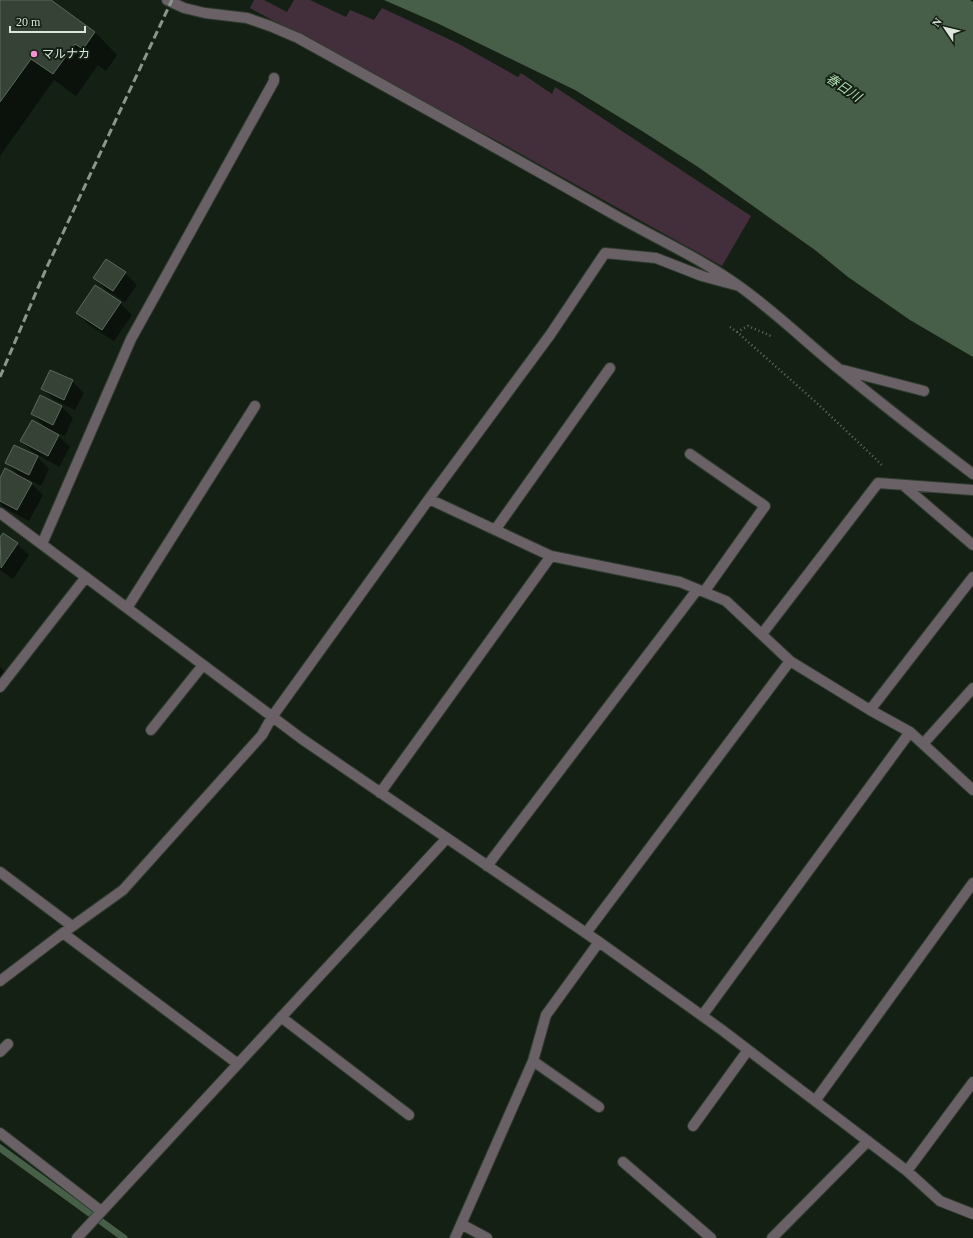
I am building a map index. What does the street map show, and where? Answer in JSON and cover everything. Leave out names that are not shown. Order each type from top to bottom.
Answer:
[{"type":"street","points":[[167,0],[184,8],[205,13],[247,18],[298,38],[702,262],[739,286],[840,370],[973,474]]},
{"type":"street","points":[[42,544],[131,339],[274,81],[274,78]]},
{"type":"street","points":[[0,981],[72,926],[123,890],[262,735],[272,717],[429,498],[550,335],[605,253],[656,258],[702,276],[739,286]]},
{"type":"street","points":[[495,530],[610,368]]},
{"type":"street","points":[[840,370],[924,391]]},
{"type":"street","points":[[127,608],[255,406]]},
{"type":"street","points":[[488,866],[765,506],[690,454]]},
{"type":"street","points":[[762,634],[878,483],[973,490]]},
{"type":"street","points":[[903,485],[973,545]]},
{"type":"street","points":[[429,498],[551,556],[680,582],[726,601],[790,661],[870,710],[910,732],[973,790]]},
{"type":"street","points":[[0,513],[302,739],[599,942],[702,1016],[907,1171],[940,1201],[973,1214]]},
{"type":"street","points":[[380,793],[551,556]]},
{"type":"street","points":[[0,687],[86,577]]},
{"type":"street","points":[[870,710],[973,578]]},
{"type":"street","points":[[586,933],[790,661]]},
{"type":"street","points":[[151,730],[203,665]]},
{"type":"street","points":[[923,744],[973,688]]},
{"type":"street","points":[[702,1016],[910,732]]},
{"type":"street","points":[[77,1238],[447,838]]},
{"type":"street","points":[[0,872],[72,926]]},
{"type":"street","points":[[815,1101],[973,883]]},
{"type":"street","points":[[63,933],[238,1064]]},
{"type":"street","points":[[455,1238],[533,1061],[546,1015],[599,942]]},
{"type":"street","points":[[281,1017],[409,1115]]},
{"type":"street","points":[[0,1052],[8,1044]]},
{"type":"street","points":[[693,1126],[748,1050]]},
{"type":"street","points":[[533,1061],[599,1108]]},
{"type":"street","points":[[907,1171],[973,1082]]},
{"type":"street","points":[[0,1133],[101,1211]]},
{"type":"street","points":[[772,1238],[868,1141]]},
{"type":"street","points":[[623,1162],[711,1238]]},
{"type":"street","points":[[461,1224],[487,1238]]},
{"type":"path","points":[[730,327],[819,405],[903,485]]},
{"type":"shaded area","points":[[254,0],[264,0],[287,12],[294,0],[310,0],[346,17],[350,10],[374,20],[382,8],[459,44],[518,77],[521,73],[552,94],[555,87],[751,216],[722,266],[510,148],[250,8]]},
{"type":"water","name":"春日川","points":[[384,0],[970,0],[973,2],[973,357],[910,320],[848,277],[815,250],[698,167],[575,90],[439,24]]},
{"type":"building","name":"マルナカ","points":[[0,0],[51,0],[95,32],[83,49],[75,44],[53,74],[31,59],[0,102]]},
{"type":"building","points":[[106,259],[126,272],[113,291],[93,278]]},
{"type":"building","points":[[95,285],[121,302],[102,330],[76,313]]},
{"type":"building","points":[[50,370],[73,380],[64,400],[41,389]]},
{"type":"building","points":[[40,395],[62,406],[53,425],[31,414]]},
{"type":"building","points":[[32,420],[59,435],[48,456],[20,441]]},
{"type":"building","points":[[14,445],[38,456],[29,475],[5,463]]},
{"type":"building","points":[[5,468],[32,483],[17,510],[0,501],[0,478]]},
{"type":"building","points":[[3,533],[18,543],[1,568],[0,537]]},
{"type":"waterway","points":[[0,1148],[124,1238]]},
{"type":"railway","points":[[0,377],[46,269],[172,0]]},
{"type":"place","name":"マルナカ","points":[[34,54]]}]
